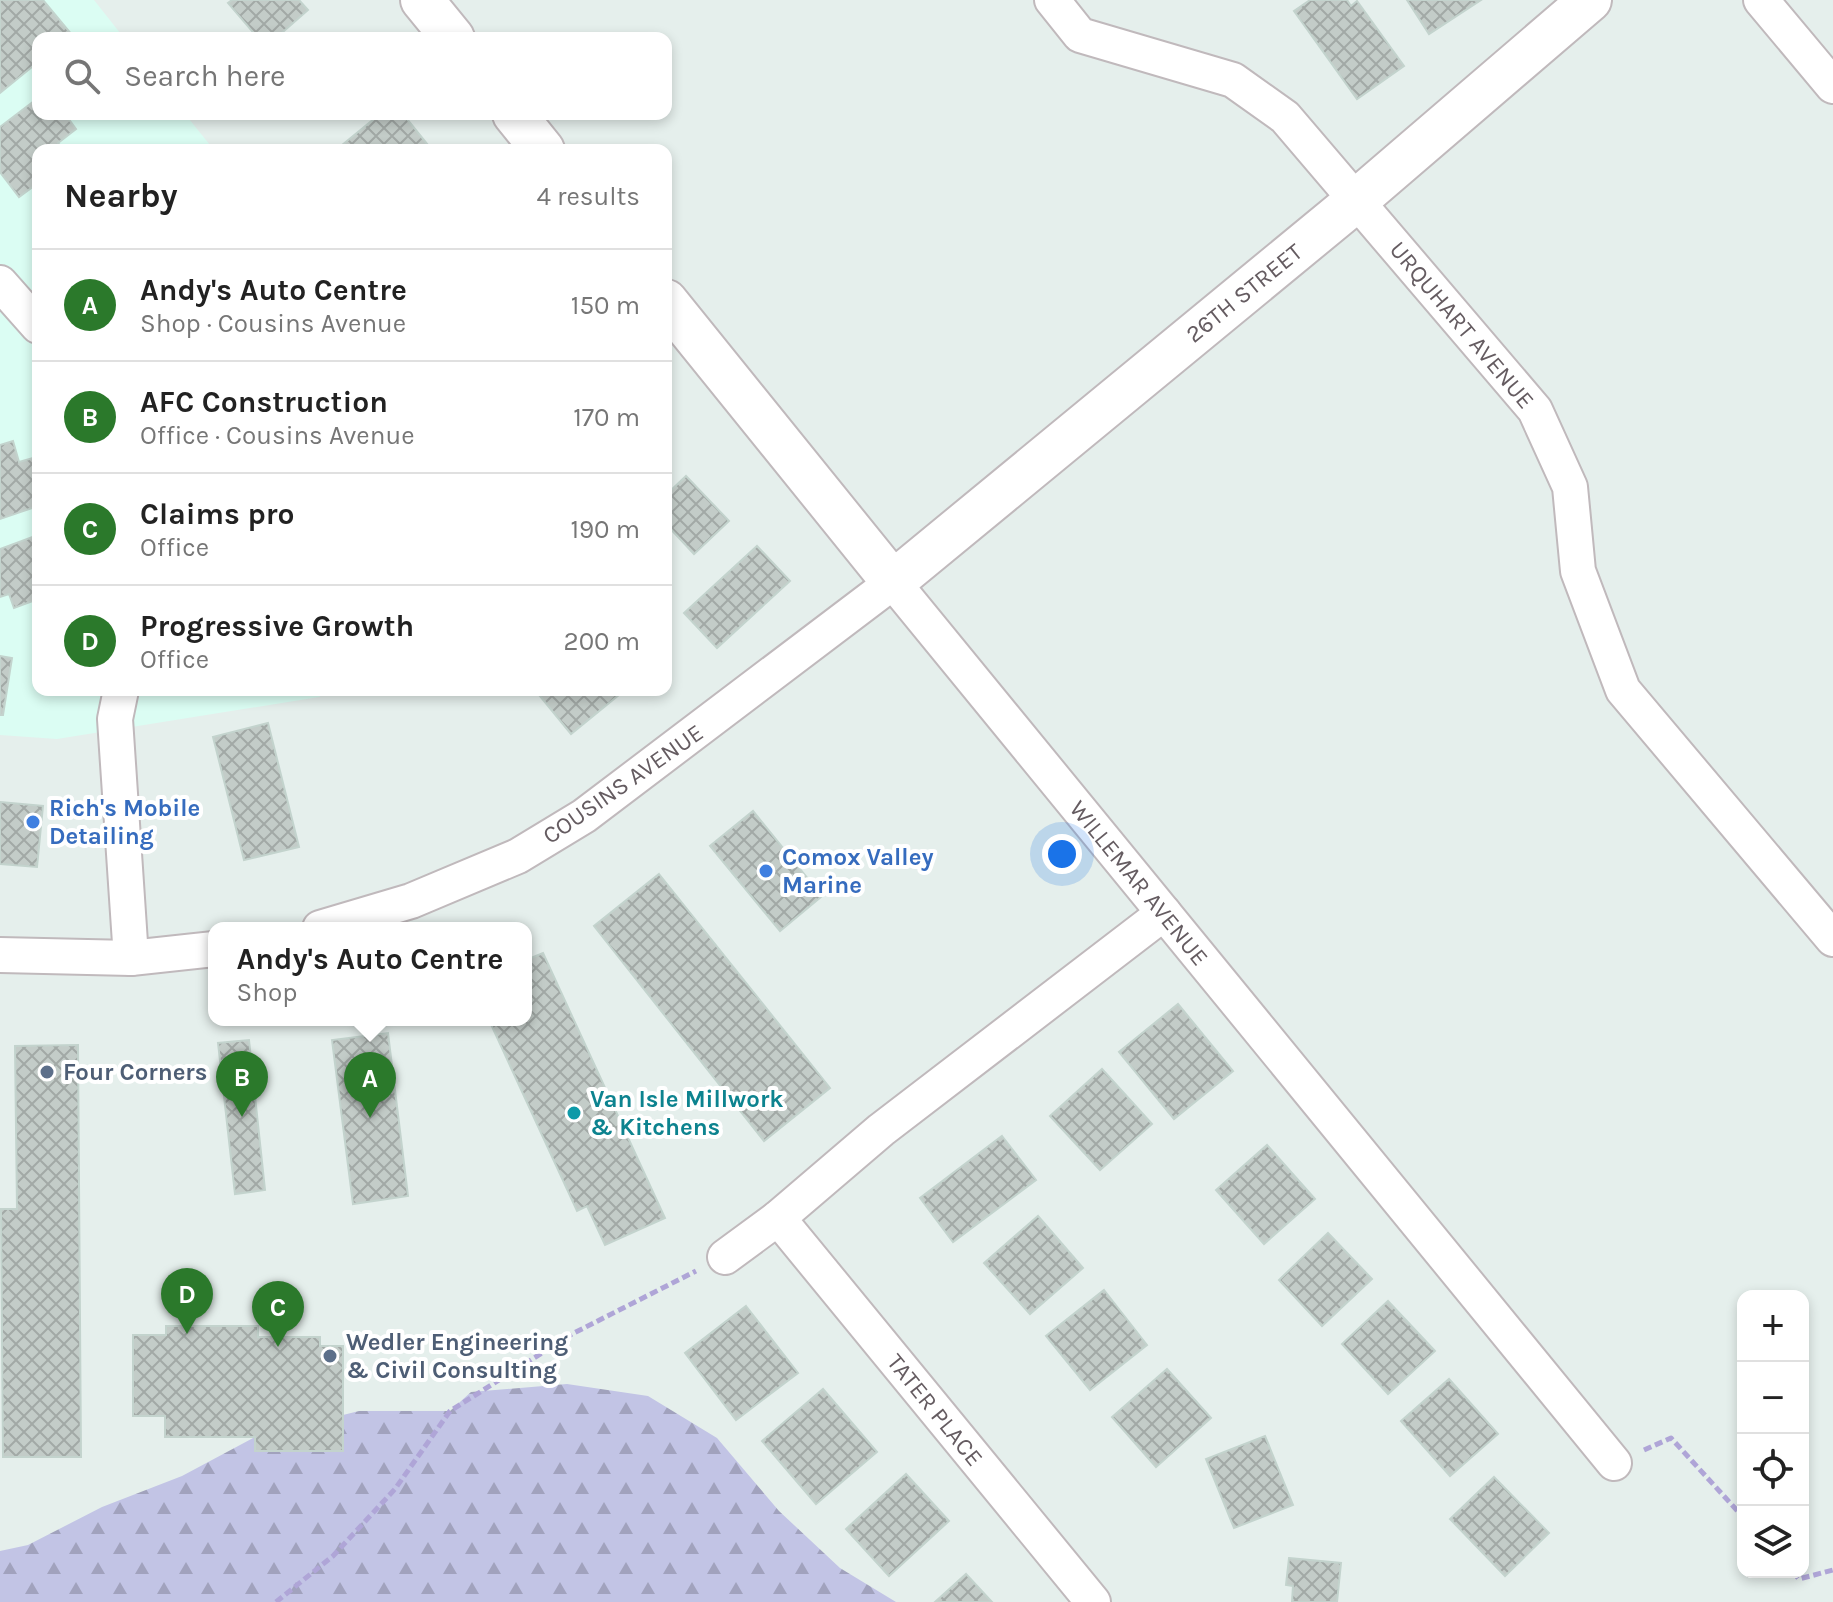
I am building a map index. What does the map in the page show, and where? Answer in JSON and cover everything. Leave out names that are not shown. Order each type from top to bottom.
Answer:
[{"type":"street","points":[[422,0],[448,32]]},
{"type":"street","name":"URQUHART AVENUE","points":[[1052,0],[1080,35],[1233,80],[1285,117],[1535,410],[1570,487],[1578,571],[1623,690],[1833,939]]},
{"type":"street","name":"26TH STREET","points":[[893,582],[1357,200],[1590,0]]},
{"type":"street","points":[[1761,0],[1833,86]]},
{"type":"street","points":[[519,120],[538,144]]},
{"type":"street","points":[[0,283],[32,319]]},
{"type":"street","name":"WILLEMAR AVENUE","points":[[672,308],[1614,1463]]},
{"type":"street","name":"COUSINS AVENUE","points":[[340,922],[411,901],[518,856],[571,824],[646,772],[893,582]]},
{"type":"street","points":[[120,696],[115,719],[131,958]]},
{"type":"street","points":[[725,1257],[778,1218],[881,1130],[1164,913]]},
{"type":"street","points":[[0,955],[131,958],[208,950]]},
{"type":"street","name":"TATER PLACE","points":[[778,1218],[1093,1602]]},
{"type":"path","points":[[276,1602],[333,1556],[395,1489],[450,1411],[572,1334],[725,1257]]},
{"type":"path","points":[[1614,1463],[1671,1438],[1737,1510]]},
{"type":"path","points":[[1809,1576],[1833,1570]]},
{"type":"shaded area","points":[[0,0],[94,0],[119,32],[32,32],[32,120],[190,120],[209,144],[32,144],[32,696],[320,696],[57,739],[0,735]]},
{"type":"green space","points":[[567,1384],[648,1396],[717,1438],[779,1511],[840,1568],[896,1602],[0,1602],[0,1551],[28,1545],[102,1507],[182,1476],[255,1437],[359,1411],[450,1411],[471,1392]]},
{"type":"building","points":[[0,0],[43,0],[70,32],[32,32],[32,67],[0,93]]},
{"type":"building","points":[[232,0],[299,0],[308,10],[283,32],[253,32],[228,3]]},
{"type":"building","points":[[1310,0],[1347,0],[1351,6],[1357,1],[1404,66],[1357,99],[1294,11]]},
{"type":"building","points":[[1407,0],[1481,0],[1429,34]]},
{"type":"building","points":[[32,103],[32,120],[69,120],[76,129],[59,144],[32,144],[32,187],[19,197],[0,172],[0,127]]},
{"type":"building","points":[[373,120],[408,120],[427,144],[343,144]]},
{"type":"building","points":[[13,441],[19,462],[32,458],[32,508],[0,519],[0,445]]},
{"type":"building","points":[[686,476],[729,521],[694,554],[672,530],[672,489]]},
{"type":"building","points":[[32,537],[32,601],[14,608],[9,594],[0,597],[0,549]]},
{"type":"building","points":[[757,546],[790,581],[717,648],[684,613]]},
{"type":"building","points":[[0,656],[12,658],[3,715],[0,715]]},
{"type":"building","points":[[540,696],[618,696],[571,734]]},
{"type":"building","points":[[268,723],[299,847],[244,860],[213,737]]},
{"type":"building","points":[[0,802],[43,806],[37,867],[0,864]]},
{"type":"building","name":"Comox Valley Marine","points":[[753,811],[822,896],[780,931],[710,846]]},
{"type":"building","points":[[659,874],[830,1088],[764,1141],[594,926]]},
{"type":"building","name":"Van Isle Millwork & Kitchens","points":[[543,953],[665,1218],[605,1245],[587,1206],[577,1211],[492,1026],[532,1026],[532,958]]},
{"type":"building","points":[[1178,1004],[1233,1071],[1174,1119],[1119,1052]]},
{"type":"building","points":[[388,1033],[408,1196],[353,1204],[332,1040]]},
{"type":"building","points":[[249,1040],[265,1190],[235,1194],[218,1043]]},
{"type":"building","points":[[78,1045],[81,1457],[3,1457],[1,1209],[17,1209],[15,1046]]},
{"type":"building","points":[[1102,1069],[1152,1124],[1100,1170],[1050,1116]]},
{"type":"building","points":[[1002,1136],[1036,1180],[953,1242],[920,1198]]},
{"type":"building","points":[[1267,1145],[1315,1199],[1264,1244],[1216,1190]]},
{"type":"building","points":[[1038,1216],[1083,1268],[1030,1314],[984,1263]]},
{"type":"building","points":[[1328,1233],[1372,1279],[1322,1326],[1279,1280]]},
{"type":"building","points":[[1104,1290],[1147,1345],[1090,1390],[1046,1336]]},
{"type":"building","points":[[1388,1301],[1435,1351],[1388,1394],[1342,1344]]},
{"type":"building","points":[[746,1306],[798,1373],[736,1420],[685,1353]]},
{"type":"building","points":[[166,1326],[258,1326],[258,1337],[320,1337],[320,1346],[343,1346],[343,1451],[255,1451],[255,1437],[165,1437],[165,1416],[133,1416],[133,1335],[166,1335]]},
{"type":"building","points":[[1167,1369],[1211,1418],[1156,1467],[1112,1417]]},
{"type":"building","points":[[1449,1379],[1498,1434],[1450,1476],[1401,1421]]},
{"type":"building","points":[[823,1389],[877,1452],[816,1504],[762,1441]]},
{"type":"building","points":[[1265,1436],[1293,1505],[1234,1528],[1206,1459]]},
{"type":"building","points":[[906,1474],[949,1521],[889,1576],[846,1529]]},
{"type":"building","points":[[1494,1477],[1549,1533],[1505,1576],[1450,1519]]},
{"type":"building","points":[[1289,1558],[1341,1563],[1337,1602],[1292,1602],[1293,1586],[1286,1585]]},
{"type":"building","points":[[966,1574],[992,1602],[935,1602]]},
{"type":"place","name":"Rich's Mobile Detailing","points":[[33,822]]},
{"type":"place","name":"Comox Valley Marine","points":[[766,871]]},
{"type":"place","name":"Four Corners","points":[[47,1072]]},
{"type":"place","name":"Van Isle Millwork & Kitchens","points":[[574,1113]]},
{"type":"place","name":"AFC Construction","points":[[242,1117]]},
{"type":"place","name":"Andy's Auto Centre","points":[[370,1118]]},
{"type":"place","name":"Progressive Growth","points":[[187,1334]]},
{"type":"place","name":"Claims pro","points":[[278,1347]]},
{"type":"place","name":"Wedler Engineering & Civil Consulting","points":[[330,1356]]}]
